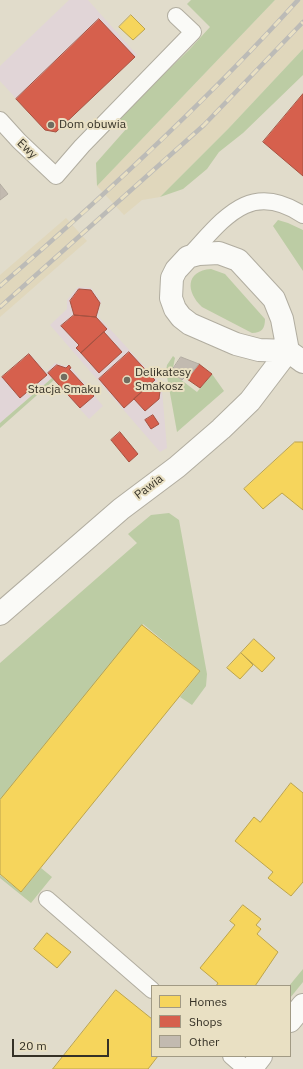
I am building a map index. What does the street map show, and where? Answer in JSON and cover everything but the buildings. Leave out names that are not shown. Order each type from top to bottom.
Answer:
[{"type":"street","points":[[208,252],[219,253],[238,260],[245,265],[274,299],[296,356],[259,350],[236,344],[190,324],[181,317],[175,309],[171,288],[176,270],[188,257],[208,252]]},
{"type":"street","name":"Pawia","points":[[0,614],[121,509],[177,467],[221,429],[296,356]]},
{"type":"street","points":[[291,1020],[303,1005]]},
{"type":"street","points":[[251,1069],[261,1057]]},
{"type":"lane","name":"Ewy","points":[[0,120],[19,141],[56,176],[82,146],[193,32],[176,16]]},
{"type":"lane","points":[[188,257],[224,219],[248,203],[258,200],[275,202],[303,214]]},
{"type":"lane","points":[[47,899],[151,989]]},
{"type":"lane","points":[[232,1057],[246,1069]]},
{"type":"shaded area","points":[[69,0],[88,0],[137,55],[56,132],[45,130],[0,81],[0,66]]},
{"type":"shaded area","points":[[275,0],[303,0],[303,49],[228,129],[160,197],[142,200],[124,215],[97,186]]},
{"type":"shaded area","points":[[66,218],[87,241],[0,317],[0,275]]},
{"type":"shaded area","points":[[78,287],[91,288],[101,301],[98,316],[156,379],[162,390],[167,448],[160,452],[50,325],[67,309],[67,300]]},
{"type":"shaded area","points":[[29,353],[46,372],[55,363],[65,366],[69,365],[103,406],[89,419],[52,378],[0,423],[0,378]]},
{"type":"green space","points":[[191,0],[275,0],[97,186],[96,163],[127,128],[117,119],[189,50],[210,27],[187,4]]},
{"type":"green space","points":[[303,49],[303,75],[243,133],[219,152],[207,169],[183,189],[160,197],[228,129]]},
{"type":"green space","points":[[278,220],[303,230],[303,271],[273,226]]},
{"type":"green space","points":[[211,269],[225,274],[265,319],[264,327],[261,331],[252,333],[202,307],[197,301],[191,289],[193,278],[196,274],[202,271]]},
{"type":"green space","points":[[173,356],[175,358],[172,373],[197,392],[212,374],[224,391],[177,432],[166,371],[167,365]]},
{"type":"green space","points":[[52,378],[54,380],[0,428],[0,423]]},
{"type":"green space","points":[[169,513],[179,520],[207,674],[206,686],[192,705],[180,697],[200,671],[143,624],[0,800],[0,663],[137,543],[128,534],[151,515]]},
{"type":"green space","points":[[41,868],[52,877],[31,903],[0,878],[0,875],[21,892]]},
{"type":"green space","points":[[303,969],[303,982],[291,997],[290,985]]},
{"type":"railway","points":[[0,286],[153,148],[227,75],[298,0]]},
{"type":"railway","points":[[0,307],[204,125],[303,22]]},
{"type":"place","name":"Dom obuwia","points":[[51,125]]},
{"type":"place","name":"Stacja Smaku","points":[[64,377]]},
{"type":"place","name":"Delikatesy Smakosz","points":[[127,380]]}]
